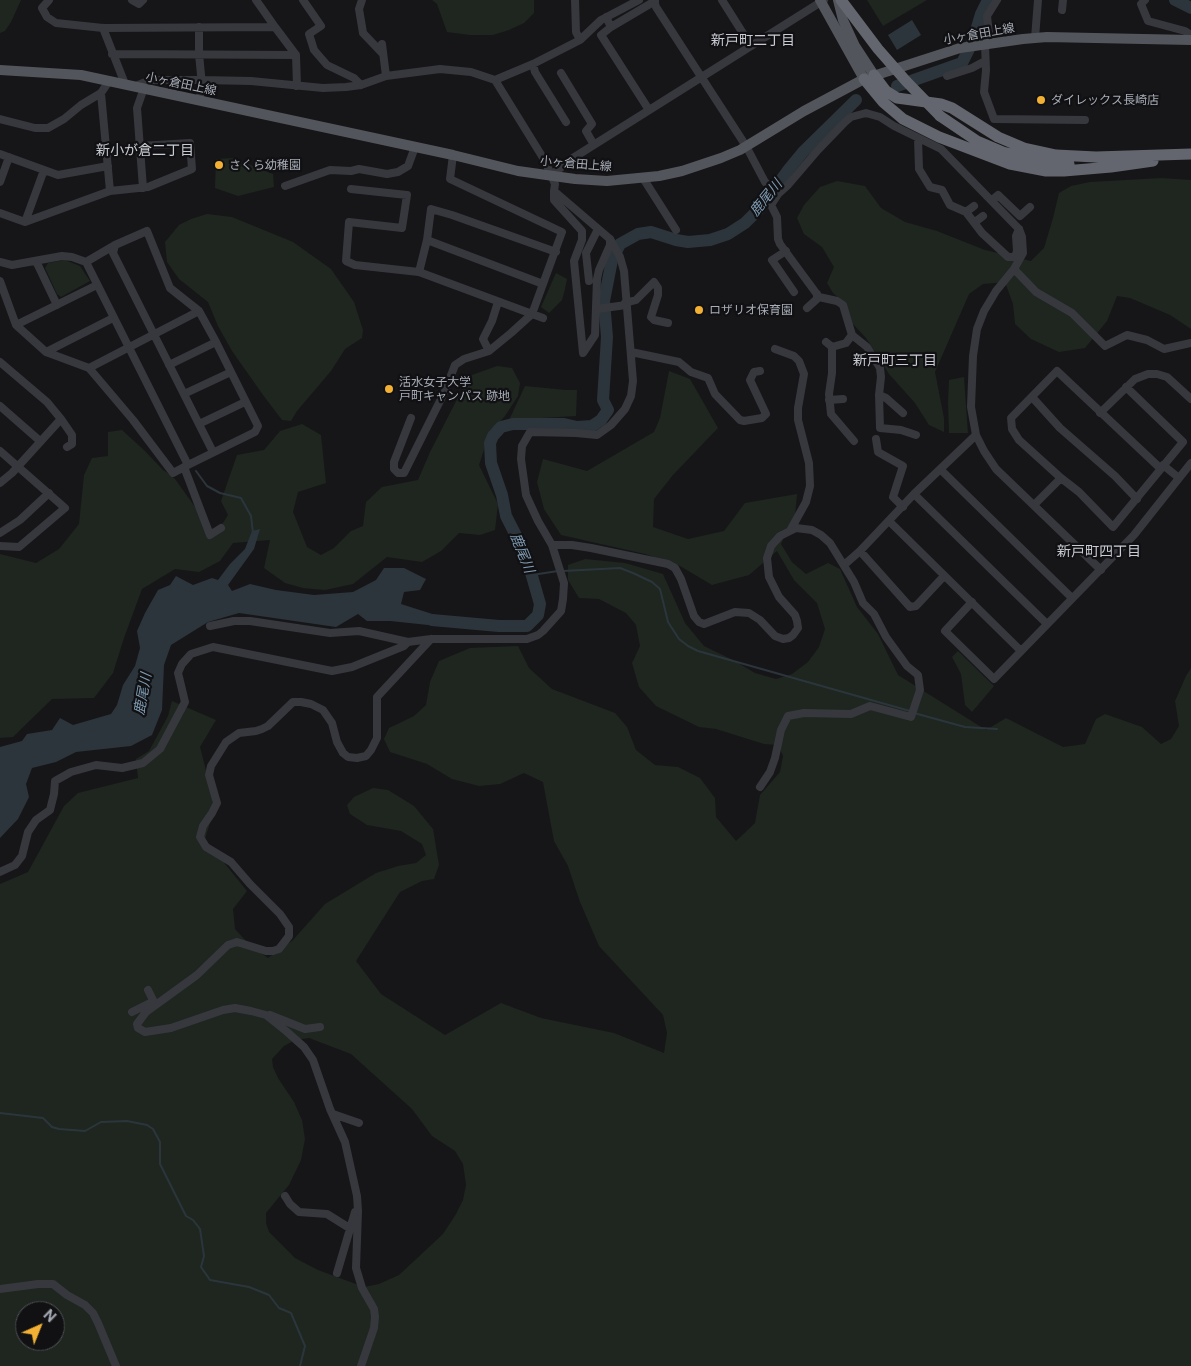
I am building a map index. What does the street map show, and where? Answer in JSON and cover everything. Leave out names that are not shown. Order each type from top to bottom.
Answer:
[{"type":"highway","points":[[839,0],[884,56],[940,116],[977,141],[1003,152],[1060,164],[1093,165],[1159,160]]},
{"type":"highway","points":[[869,77],[897,98],[941,104],[952,108],[998,137],[1024,148],[1056,155],[1096,157],[1191,155]]},
{"type":"highway","points":[[869,77],[883,102],[910,122],[946,140],[1010,164],[1046,171],[1064,171],[1111,167],[1191,155]]},
{"type":"main road","points":[[839,0],[843,20],[869,77]]},
{"type":"main road","points":[[822,1],[869,77]]},
{"type":"main road","name":"小ヶ倉田上線","points":[[0,70],[81,75],[453,155],[518,171],[575,179],[606,181],[643,178],[682,171],[721,158],[869,77],[960,48],[1035,38],[1072,36],[1191,40]]},
{"type":"street","points":[[49,0],[42,8],[47,17],[56,23],[103,28],[275,26]]},
{"type":"street","points":[[132,0],[139,4],[143,0]]},
{"type":"street","points":[[256,0],[296,55],[297,86]]},
{"type":"street","points":[[303,0],[321,26],[309,34],[314,50],[327,65],[354,78],[361,85]]},
{"type":"street","points":[[362,0],[359,9],[363,33],[383,54]]},
{"type":"street","points":[[575,0],[576,32],[580,40]]},
{"type":"street","points":[[494,80],[533,64],[580,40],[606,17],[639,0]]},
{"type":"street","points":[[722,0],[751,46]]},
{"type":"street","points":[[997,0],[987,16],[989,34],[980,45],[985,61],[984,92],[994,119],[1084,120]]},
{"type":"street","points":[[1035,38],[1038,0]]},
{"type":"street","points":[[1062,0],[1062,10]]},
{"type":"street","points":[[1145,0],[1141,4],[1148,21],[1185,31],[1191,35]]},
{"type":"street","points":[[649,110],[602,35],[611,27],[655,1],[656,7],[746,146],[765,182],[778,194]]},
{"type":"street","points":[[550,176],[594,145],[822,1]]},
{"type":"street","points":[[606,17],[611,27]]},
{"type":"street","points":[[199,27],[202,84],[199,101]]},
{"type":"street","points":[[103,28],[112,54],[129,85],[150,80],[201,80],[251,81],[323,88],[361,85],[386,76],[420,70],[448,69],[471,72],[494,80],[545,161],[555,184],[554,200],[582,231],[582,240],[574,261],[583,353],[595,335],[597,279],[610,245],[610,239]]},
{"type":"street","points":[[382,44],[386,76]]},
{"type":"street","points":[[112,54],[296,55]]},
{"type":"street","points":[[947,76],[972,68],[985,61]]},
{"type":"street","points":[[533,64],[566,122]]},
{"type":"street","points":[[561,73],[592,124],[586,131],[594,145]]},
{"type":"street","points":[[0,119],[35,128],[48,128],[101,93],[110,81]]},
{"type":"street","points":[[143,188],[137,108],[144,88]]},
{"type":"street","points":[[101,93],[110,191]]},
{"type":"street","points":[[916,435],[901,430],[880,428],[880,368],[866,347],[852,335],[843,305],[817,294],[786,251],[778,239],[778,217],[771,205],[778,194],[851,117],[866,113],[941,150],[1019,229],[1022,237],[1023,253],[1014,269],[992,298],[977,329],[973,356],[971,407],[976,435],[996,469],[1101,570]]},
{"type":"street","points":[[918,138],[919,169],[930,187],[942,190],[950,204],[966,212],[982,232],[1008,257],[1015,257],[1017,251],[1016,236],[1019,229]]},
{"type":"street","points":[[0,213],[25,222],[110,191],[143,188],[192,169],[190,143],[140,146]]},
{"type":"street","points":[[286,186],[330,170],[351,171],[359,169],[387,174],[398,172],[408,166],[415,147]]},
{"type":"street","points":[[0,154],[58,176],[108,166]]},
{"type":"street","points":[[411,418],[394,462],[394,468],[398,473],[404,473],[445,390],[454,365],[464,359],[489,351],[532,314],[562,232],[450,179],[453,155]]},
{"type":"street","points":[[0,182],[9,157]]},
{"type":"street","points":[[25,222],[44,170]]},
{"type":"street","points":[[643,178],[676,230]]},
{"type":"street","points":[[942,190],[949,184]]},
{"type":"street","points":[[351,189],[407,195],[402,228],[350,218],[346,261],[355,265],[418,272],[543,318]]},
{"type":"street","points":[[210,626],[250,621],[330,633],[358,630],[408,642],[431,639],[527,639],[538,635],[551,624],[560,611],[564,583],[552,545],[526,495],[521,459],[522,446],[530,432],[597,435],[605,431],[625,409],[631,396],[633,382],[624,271],[620,257],[610,239],[554,191]]},
{"type":"street","points":[[992,200],[998,195],[1020,216],[1030,207]]},
{"type":"street","points":[[966,212],[974,206]]},
{"type":"street","points":[[418,272],[427,240],[431,208],[556,252]]},
{"type":"street","points":[[975,222],[983,216]]},
{"type":"street","points":[[589,281],[586,254],[598,229]]},
{"type":"street","points":[[0,281],[16,325],[46,352],[90,368],[173,473],[255,432],[258,426],[216,342],[199,311],[170,288],[147,231],[115,245],[86,262]]},
{"type":"street","points":[[427,240],[543,284]]},
{"type":"street","points":[[115,245],[112,253],[213,452]]},
{"type":"street","points":[[786,251],[772,260],[794,292]]},
{"type":"street","points":[[0,262],[12,265],[62,256],[86,262],[186,466],[210,535],[222,528]]},
{"type":"street","points":[[36,261],[57,306]]},
{"type":"street","points":[[1014,269],[1036,292],[1072,313],[1105,346],[1127,335],[1147,340],[1164,349],[1191,343]]},
{"type":"street","points":[[596,309],[613,307],[636,300],[654,282],[658,288],[658,295],[651,317],[654,320],[668,323]]},
{"type":"street","points":[[16,325],[97,285]]},
{"type":"street","points":[[807,308],[816,299],[817,294]]},
{"type":"street","points":[[489,351],[483,338],[492,321],[498,302]]},
{"type":"street","points":[[90,368],[199,311]]},
{"type":"street","points":[[46,352],[113,318]]},
{"type":"street","points":[[852,335],[846,343],[829,345],[832,373],[829,400],[830,414],[854,441]]},
{"type":"street","points":[[169,365],[216,342]]},
{"type":"street","points":[[775,349],[794,356],[800,361],[804,374],[798,408],[798,420],[809,463],[810,486],[806,502],[791,530]]},
{"type":"street","points":[[630,352],[679,362],[691,372],[708,378],[715,394],[740,420],[744,421],[762,418],[766,414],[750,380],[754,372],[760,370]]},
{"type":"street","points":[[0,362],[47,402],[61,419],[72,435],[72,444],[68,447]]},
{"type":"street","points":[[1126,387],[1183,442],[1161,467],[1113,527],[1084,497],[1019,440],[1012,429],[1011,418],[1057,371],[1100,413],[1161,467],[1179,478]]},
{"type":"street","points":[[184,394],[231,372]]},
{"type":"street","points":[[1100,413],[1126,387],[1142,375],[1157,374],[1171,380],[1191,399]]},
{"type":"street","points":[[879,395],[886,398],[902,413]]},
{"type":"street","points":[[1032,397],[1060,428],[1115,476],[1136,499]]},
{"type":"street","points":[[829,400],[843,399]]},
{"type":"street","points":[[199,424],[245,402]]},
{"type":"street","points":[[0,406],[40,441]]},
{"type":"street","points":[[0,483],[61,419]]},
{"type":"street","points":[[844,565],[976,435]]},
{"type":"street","points":[[876,439],[878,452],[904,466],[893,497],[903,506]]},
{"type":"street","points":[[0,451],[65,508],[18,547],[0,546]]},
{"type":"street","points":[[972,602],[944,631],[994,678],[1134,535],[1191,463]]},
{"type":"street","points":[[940,469],[1072,598]]},
{"type":"street","points":[[1034,505],[1061,478]]},
{"type":"street","points":[[0,533],[20,520],[49,493]]},
{"type":"street","points":[[914,494],[1047,624]]},
{"type":"street","points":[[889,521],[1021,650]]},
{"type":"street","points":[[552,545],[572,545],[591,548],[668,564],[675,568],[681,579],[694,616],[699,622],[704,624],[734,612],[749,613],[760,620],[775,636],[785,639],[795,633],[798,628],[795,615],[783,603],[768,573],[767,558],[774,542],[791,530],[806,529],[821,535],[835,549],[854,582],[863,603],[874,614],[886,637],[907,666],[918,674],[920,690],[912,717],[870,706],[851,714],[804,713],[788,716],[781,730],[770,772],[760,787]]},
{"type":"street","points":[[860,551],[910,607],[916,606],[944,576]]},
{"type":"street","points":[[132,1012],[155,1003],[178,990],[197,975],[228,945],[237,942],[266,952],[273,951],[279,949],[289,936],[289,927],[280,914],[231,862],[206,847],[200,837],[203,826],[217,803],[209,775],[211,766],[226,742],[239,733],[256,731],[268,726],[292,702],[301,702],[311,704],[323,710],[332,723],[337,742],[343,753],[357,758],[366,756],[377,738],[377,697],[431,639]]},
{"type":"street","points":[[0,872],[15,865],[22,856],[28,832],[36,820],[50,810],[55,781],[72,772],[96,765],[122,768],[143,762],[160,750],[185,702],[178,673],[182,664],[191,654],[213,646],[332,671],[352,667],[404,646],[408,642]]},
{"type":"street","points":[[148,990],[155,1003]]},
{"type":"street","points":[[155,1003],[139,1020],[138,1028],[141,1031],[171,1028],[229,1009],[251,1010],[272,1015],[305,1029],[320,1027]]},
{"type":"street","points":[[266,1015],[304,1047],[313,1060],[345,1142],[358,1203],[356,1268],[362,1288],[374,1309],[376,1317],[361,1366]]},
{"type":"street","points":[[333,1114],[359,1123]]},
{"type":"street","points":[[285,1196],[290,1204],[299,1212],[327,1214],[351,1229]]},
{"type":"street","points":[[337,1273],[358,1203]]},
{"type":"street","points":[[0,1289],[53,1284],[67,1295],[85,1305],[93,1313],[116,1366]]},
{"type":"shaded area","points":[[0,0],[21,0],[11,22],[5,31],[0,33]]},
{"type":"shaded area","points":[[432,0],[534,0],[534,13],[524,23],[509,30],[493,35],[470,35],[447,32],[437,4]]},
{"type":"shaded area","points":[[867,0],[927,0],[883,26]]},
{"type":"shaded area","points":[[233,158],[273,174],[274,187],[238,196],[215,188],[216,159]]},
{"type":"shaded area","points":[[1161,178],[1191,180],[1191,329],[1170,315],[1130,298],[1117,296],[1107,321],[1085,348],[1059,352],[1031,339],[1015,324],[1013,304],[1005,282],[983,284],[969,294],[935,372],[944,418],[944,432],[929,425],[915,403],[889,374],[866,338],[853,324],[844,303],[833,293],[827,283],[834,267],[822,247],[804,234],[797,218],[804,205],[820,187],[837,181],[865,186],[881,208],[905,222],[937,231],[985,250],[1031,261],[1044,248],[1059,193],[1071,186],[1090,182]]},
{"type":"shaded area","points":[[207,214],[232,217],[293,242],[331,269],[354,302],[363,330],[362,338],[345,349],[331,371],[297,411],[291,421],[282,420],[232,351],[218,326],[208,302],[179,279],[167,262],[165,242],[179,225]]},
{"type":"shaded area","points":[[65,260],[80,266],[90,281],[61,297],[57,294],[45,268],[48,263]]},
{"type":"shaded area","points":[[556,273],[567,279],[562,300],[549,313],[541,307]]},
{"type":"shaded area","points":[[497,366],[512,368],[520,383],[518,396],[505,416],[489,434],[479,465],[498,504],[495,530],[480,535],[459,533],[441,551],[422,562],[387,557],[353,584],[325,590],[303,588],[285,583],[264,568],[270,540],[233,543],[220,561],[199,572],[175,569],[142,589],[113,673],[94,698],[52,699],[13,737],[0,738],[0,554],[36,563],[59,549],[79,524],[84,475],[92,458],[108,456],[108,432],[122,430],[175,479],[211,529],[221,526],[228,515],[221,501],[237,455],[264,450],[280,431],[302,424],[321,435],[326,483],[298,492],[293,512],[307,547],[321,555],[334,548],[351,531],[363,526],[366,502],[382,487],[418,480],[430,452],[469,376]]},
{"type":"shaded area","points":[[669,371],[690,379],[718,428],[673,475],[654,499],[653,527],[688,539],[724,531],[745,503],[797,494],[795,516],[781,544],[792,562],[806,574],[828,563],[840,569],[857,607],[878,634],[898,675],[986,730],[1006,718],[1063,747],[1085,744],[1096,719],[1105,714],[1142,727],[1161,744],[1171,739],[1179,726],[1175,701],[1191,668],[1191,1366],[0,1366],[0,884],[28,872],[64,806],[78,793],[138,778],[136,759],[149,751],[168,716],[172,701],[216,720],[200,747],[213,798],[212,816],[205,839],[247,891],[233,909],[235,929],[249,944],[268,958],[293,940],[325,904],[376,873],[416,863],[426,855],[422,844],[401,831],[367,825],[350,814],[347,805],[354,797],[373,788],[388,790],[414,806],[433,829],[439,865],[434,879],[422,881],[400,892],[356,961],[381,994],[445,1035],[501,1003],[541,1018],[614,1033],[664,1053],[667,1033],[663,1015],[599,946],[580,902],[568,866],[554,841],[543,782],[524,773],[500,784],[479,786],[452,779],[427,764],[390,752],[384,739],[389,728],[414,716],[426,705],[430,682],[439,661],[470,648],[518,646],[529,668],[552,689],[615,713],[627,727],[636,750],[655,765],[678,767],[700,778],[715,798],[716,817],[736,841],[755,823],[760,795],[780,772],[783,756],[778,745],[764,744],[716,729],[699,727],[656,706],[639,687],[632,663],[640,646],[636,625],[626,613],[599,599],[579,598],[568,580],[568,565],[585,559],[625,563],[663,574],[685,623],[704,646],[755,673],[776,679],[792,674],[808,662],[819,647],[825,629],[817,603],[794,580],[777,551],[749,575],[712,585],[680,566],[645,554],[561,535],[544,509],[537,482],[543,459],[587,471],[654,432],[660,418]],"holes":[[[309,1038],[351,1054],[412,1109],[432,1136],[455,1151],[463,1164],[466,1185],[463,1200],[443,1234],[399,1275],[379,1284],[364,1287],[318,1270],[295,1258],[269,1232],[266,1223],[266,1213],[289,1185],[301,1160],[305,1139],[302,1120],[294,1102],[278,1078],[272,1059],[284,1046],[295,1040]]]},
{"type":"shaded area","points":[[964,377],[968,433],[949,433],[949,380]]},
{"type":"shaded area","points":[[525,386],[577,390],[576,416],[509,420]]},
{"type":"shaded area","points":[[958,651],[994,686],[972,712],[965,705],[961,674],[952,657]]},
{"type":"water","points":[[912,20],[921,35],[897,50],[888,35]]},
{"type":"water","points":[[260,529],[254,549],[228,585],[232,591],[250,584],[276,590],[314,595],[353,592],[376,580],[384,568],[404,568],[426,579],[420,590],[404,592],[401,604],[448,619],[447,627],[390,621],[367,621],[358,614],[336,627],[239,613],[208,622],[171,645],[164,665],[162,710],[152,735],[131,746],[76,752],[56,762],[32,768],[26,784],[29,797],[18,819],[0,838],[0,747],[22,741],[27,734],[52,730],[60,718],[73,725],[111,714],[117,705],[123,685],[135,666],[140,648],[137,631],[158,590],[170,585],[176,576],[193,585],[212,578],[218,580],[245,549],[252,531]]},
{"type":"waterway","name":"鹿尾川","points":[[897,86],[962,63],[973,41],[981,14],[988,0]]},
{"type":"waterway","name":"鹿尾川","points":[[1175,0],[1191,8]]},
{"type":"waterway","name":"鹿尾川","points":[[432,620],[499,626],[527,626],[538,615],[540,604],[526,555],[506,516],[502,495],[491,463],[490,443],[501,427],[513,424],[592,426],[601,420],[608,410],[603,400],[607,337],[604,301],[612,260],[620,244],[638,234],[651,232],[688,242],[710,240],[728,234],[745,223],[761,207],[803,152],[856,100]]},
{"type":"waterway","points":[[196,471],[207,486],[220,493],[241,498],[251,516],[253,533]]},
{"type":"waterway","points":[[563,571],[620,568],[633,573],[652,582],[660,589],[668,622],[679,639],[698,651],[910,711]]},
{"type":"waterway","points":[[532,575],[558,571]]},
{"type":"waterway","points":[[914,713],[965,727],[997,729]]},
{"type":"waterway","points":[[0,1113],[43,1118],[52,1127],[59,1129],[85,1131],[101,1122],[127,1121],[147,1125],[153,1129],[160,1142],[160,1164],[186,1216],[193,1220],[200,1229],[204,1256],[201,1267],[210,1280],[249,1287],[269,1295],[279,1308],[291,1313],[305,1346],[300,1366]]},
{"type":"place","name":"ダイレックス長崎店","points":[[1041,100]]},
{"type":"place","name":"さくら幼稚園","points":[[219,165]]},
{"type":"place","name":"ロザリオ保育園","points":[[699,310]]},
{"type":"place","name":"活水女子大学 戸町キャンパス 跡地","points":[[389,389]]},
{"type":"district","name":"新戸町二丁目","points":[[753,41]]},
{"type":"district","name":"新小が倉二丁目","points":[[145,151]]},
{"type":"district","name":"新戸町三丁目","points":[[895,361]]},
{"type":"district","name":"新戸町四丁目","points":[[1099,552]]}]
